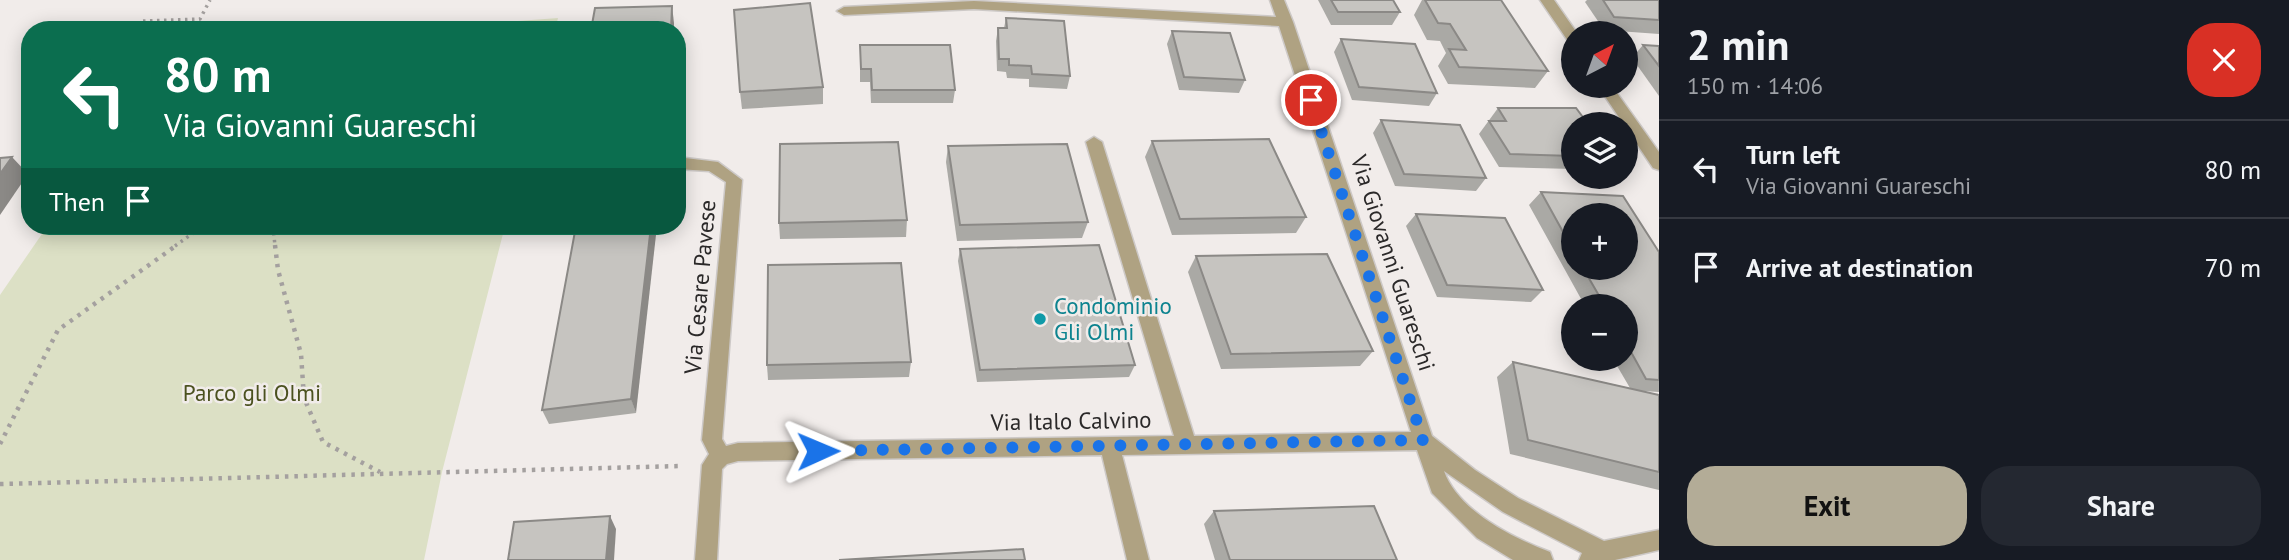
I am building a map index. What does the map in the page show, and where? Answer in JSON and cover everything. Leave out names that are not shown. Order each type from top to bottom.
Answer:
[{"type":"street","name":"Via Giovanni Guareschi","points":[[1277,0],[1439,486],[1463,514],[1495,537],[1542,560]]},
{"type":"street","points":[[1547,0],[1561,21]]},
{"type":"street","points":[[844,11],[974,5],[1286,22]]},
{"type":"street","points":[[1613,98],[1659,164]]},
{"type":"street","points":[[1094,142],[1186,443]]},
{"type":"street","name":"Via Cesare Pavese","points":[[686,164],[712,166],[734,180],[712,440],[716,461]]},
{"type":"street","points":[[1423,440],[1464,476],[1506,505],[1597,556],[1659,540]]},
{"type":"street","name":"Via Italo Calvino","points":[[716,461],[738,452],[1423,440]]},
{"type":"street","points":[[1110,446],[1138,560]]},
{"type":"street","points":[[706,560],[716,461]]},
{"type":"path","points":[[144,21],[200,19],[210,0]]},
{"type":"path","points":[[0,444],[58,330],[190,235]]},
{"type":"path","points":[[274,235],[278,270],[302,355],[304,398],[323,442],[381,472]]},
{"type":"path","points":[[0,484],[716,461]]},
{"type":"green space","points":[[558,18],[557,21],[519,21]]},
{"type":"green space","name":"Parco gli Olmi","points":[[41,235],[503,235],[442,472],[424,560],[0,560],[0,295]]},
{"type":"building","points":[[1331,0],[1393,0],[1400,12],[1338,12]]},
{"type":"building","points":[[1425,0],[1501,0],[1548,71],[1459,67],[1449,49],[1466,50],[1450,24],[1438,23]]},
{"type":"building","points":[[1603,0],[1659,0],[1659,20],[1614,17]]},
{"type":"building","points":[[810,3],[823,87],[740,92],[734,10]]},
{"type":"building","points":[[672,6],[671,21],[593,21],[595,8]]},
{"type":"building","points":[[1006,18],[1064,21],[1070,76],[1032,74],[1031,66],[1009,65],[1009,59],[999,59],[998,28],[1007,28]]},
{"type":"building","points":[[1172,31],[1230,33],[1245,80],[1184,77]]},
{"type":"building","points":[[1341,39],[1415,44],[1437,93],[1359,87]]},
{"type":"building","points":[[860,45],[950,45],[955,90],[872,90],[871,69],[861,69]]},
{"type":"building","points":[[1643,45],[1659,46],[1659,66]]},
{"type":"building","points":[[1498,108],[1576,108],[1579,112],[1561,112],[1561,156],[1510,154],[1489,121],[1506,121]]},
{"type":"building","points":[[1381,120],[1460,125],[1486,178],[1404,174]]},
{"type":"building","points":[[1269,139],[1306,217],[1180,219],[1152,141]]},
{"type":"building","points":[[898,142],[907,220],[779,223],[780,144]]},
{"type":"building","points":[[1067,144],[1088,222],[960,225],[948,146]]},
{"type":"building","points":[[12,157],[0,174],[0,158]]},
{"type":"building","points":[[1541,192],[1623,196],[1628,203],[1561,203],[1561,228]]},
{"type":"building","points":[[1416,214],[1505,218],[1543,290],[1447,285]]},
{"type":"building","points":[[1638,219],[1659,252],[1659,380],[1646,379],[1638,365],[1638,294],[1598,294],[1590,280],[1638,280]]},
{"type":"building","points":[[574,235],[650,235],[631,399],[542,410]]},
{"type":"building","name":"Condominio Gli Olmi","points":[[1099,245],[1135,365],[980,370],[960,249]]},
{"type":"building","points":[[1327,254],[1373,351],[1231,354],[1196,256]]},
{"type":"building","points":[[901,263],[911,362],[767,365],[768,265]]},
{"type":"building","points":[[1513,362],[1659,395],[1659,472],[1528,440]]},
{"type":"building","points":[[1374,506],[1397,560],[1230,560],[1214,511]]},
{"type":"building","points":[[610,516],[606,560],[508,560],[514,522]]},
{"type":"building","points":[[1023,549],[1025,560],[839,560]]},
{"type":"place","name":"Condominio Gli Olmi","points":[[1040,319]]},
{"type":"route","points":[[818,451],[1423,440],[1311,100]]}]
